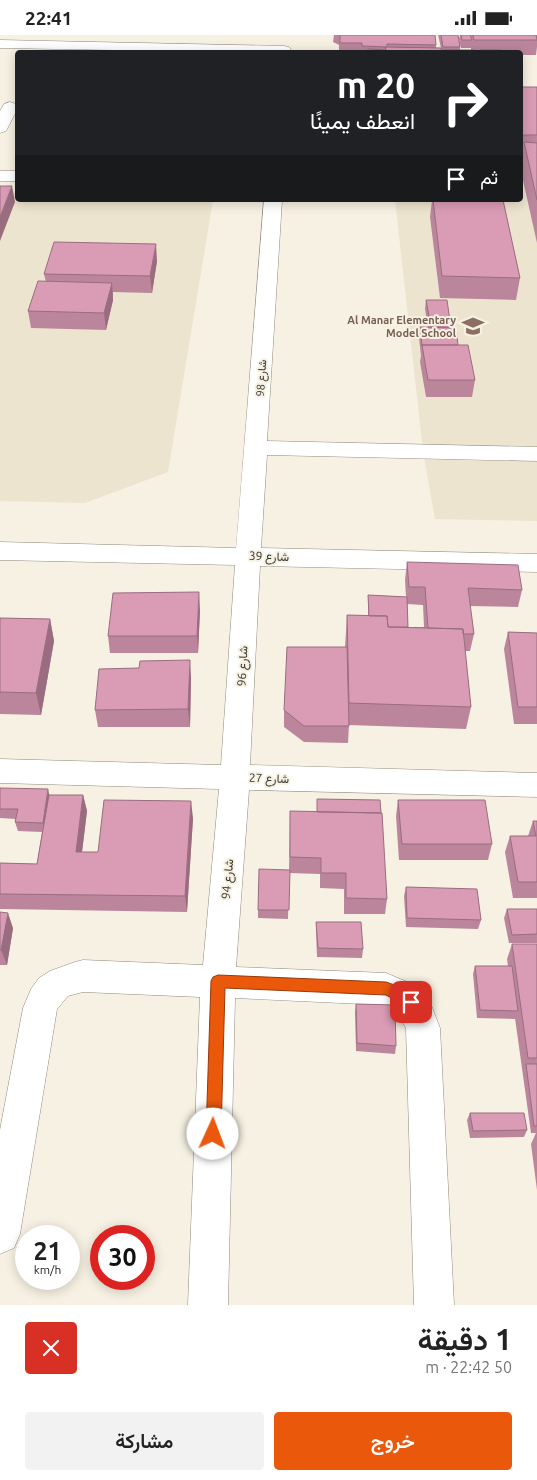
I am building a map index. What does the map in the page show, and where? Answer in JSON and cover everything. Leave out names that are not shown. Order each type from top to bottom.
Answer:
[{"type":"street","points":[[284,50],[285,35]]},
{"type":"street","points":[[0,44],[243,50]]},
{"type":"street","points":[[0,128],[10,107]]},
{"type":"street","points":[[0,175],[15,176]]},
{"type":"street","name":"شارع 98","points":[[248,555],[273,202]]},
{"type":"street","points":[[256,448],[537,453]]},
{"type":"street","name":"شارع 39","points":[[0,551],[248,555],[537,563]]},
{"type":"street","name":"شارع 96","points":[[235,777],[248,555]]},
{"type":"street","name":"شارع 27","points":[[0,771],[537,785]]},
{"type":"street","name":"شارع 94","points":[[208,1305],[218,981],[235,777]]},
{"type":"street","points":[[0,1234],[40,1009],[45,995],[55,985],[68,978],[83,976],[386,989],[400,994],[411,1002],[420,1014],[423,1028],[434,1305]]},
{"type":"shaded area","name":"Al Manar Elementary Model School","points":[[523,102],[537,102],[537,521],[435,519],[423,451],[395,202],[523,202]]},
{"type":"shaded area","points":[[0,192],[15,193],[15,202],[213,202],[168,472],[85,503],[0,501]]},
{"type":"building","points":[[340,35],[435,35],[436,45],[387,44],[387,47],[362,46],[362,43],[340,43]]},
{"type":"building","points":[[441,35],[458,35],[460,47],[443,47]]},
{"type":"building","points":[[461,35],[470,35],[472,40],[462,40]]},
{"type":"building","points":[[473,35],[536,35],[537,40],[474,40]]},
{"type":"building","points":[[385,47],[441,48],[441,50],[386,50]]},
{"type":"building","points":[[523,87],[537,87],[537,135],[523,135]]},
{"type":"building","points":[[524,142],[537,143],[537,200]]},
{"type":"building","points":[[0,186],[12,186],[0,217]]},
{"type":"building","points":[[433,202],[503,202],[520,278],[442,276]]},
{"type":"building","points":[[54,242],[156,244],[150,276],[44,274]]},
{"type":"building","points":[[38,281],[112,283],[104,313],[28,311]]},
{"type":"building","points":[[426,300],[447,300],[450,321],[430,321]]},
{"type":"building","points":[[420,327],[456,328],[458,345],[422,346]]},
{"type":"building","points":[[422,345],[468,345],[475,380],[428,380]]},
{"type":"building","points":[[407,562],[518,565],[522,590],[468,588],[474,634],[463,634],[463,629],[428,628],[425,587],[409,587]]},
{"type":"building","points":[[199,592],[197,636],[108,636],[113,593]]},
{"type":"building","points":[[368,595],[407,597],[408,627],[388,627],[387,616],[369,616]]},
{"type":"building","points":[[347,615],[387,616],[388,627],[463,629],[471,707],[349,703]]},
{"type":"building","points":[[0,618],[50,619],[36,693],[0,692]]},
{"type":"building","points":[[508,632],[537,633],[537,707],[518,707]]},
{"type":"building","points":[[287,647],[347,647],[349,726],[304,726],[284,710]]},
{"type":"building","points":[[190,660],[188,709],[95,710],[99,669],[139,668],[140,661]]},
{"type":"building","points":[[0,788],[48,789],[43,823],[15,822],[18,809],[0,809]]},
{"type":"building","points":[[49,795],[83,795],[76,852],[98,852],[104,800],[191,801],[185,896],[0,894],[0,863],[37,864]]},
{"type":"building","points":[[317,799],[380,800],[381,813],[317,812]]},
{"type":"building","points":[[398,800],[485,800],[492,844],[402,844]]},
{"type":"building","points":[[290,811],[382,813],[387,899],[346,898],[346,873],[321,873],[321,858],[290,857]]},
{"type":"building","points":[[533,821],[537,821],[537,882],[518,882],[510,836],[536,836]]},
{"type":"building","points":[[259,869],[290,870],[289,910],[258,910]]},
{"type":"building","points":[[406,887],[477,889],[481,920],[407,918]]},
{"type":"building","points":[[507,909],[537,909],[537,934],[512,935]]},
{"type":"building","points":[[0,912],[8,913],[1,950],[0,950]]},
{"type":"building","points":[[316,922],[361,922],[363,949],[318,948]]},
{"type":"building","points":[[512,944],[537,944],[537,1058],[528,1058]]},
{"type":"building","points":[[475,966],[512,966],[518,1011],[480,1010]]},
{"type":"building","points":[[356,1004],[395,1005],[396,1046],[357,1043]]},
{"type":"building","points":[[526,1064],[537,1064],[537,1126],[534,1126]]},
{"type":"building","points":[[470,1113],[524,1113],[527,1130],[473,1131]]},
{"type":"place","name":"Al Manar Elementary Model School","points":[[473,326]]},
{"type":"route","points":[[213,1134],[218,981],[386,989],[400,994],[411,1002]]}]
